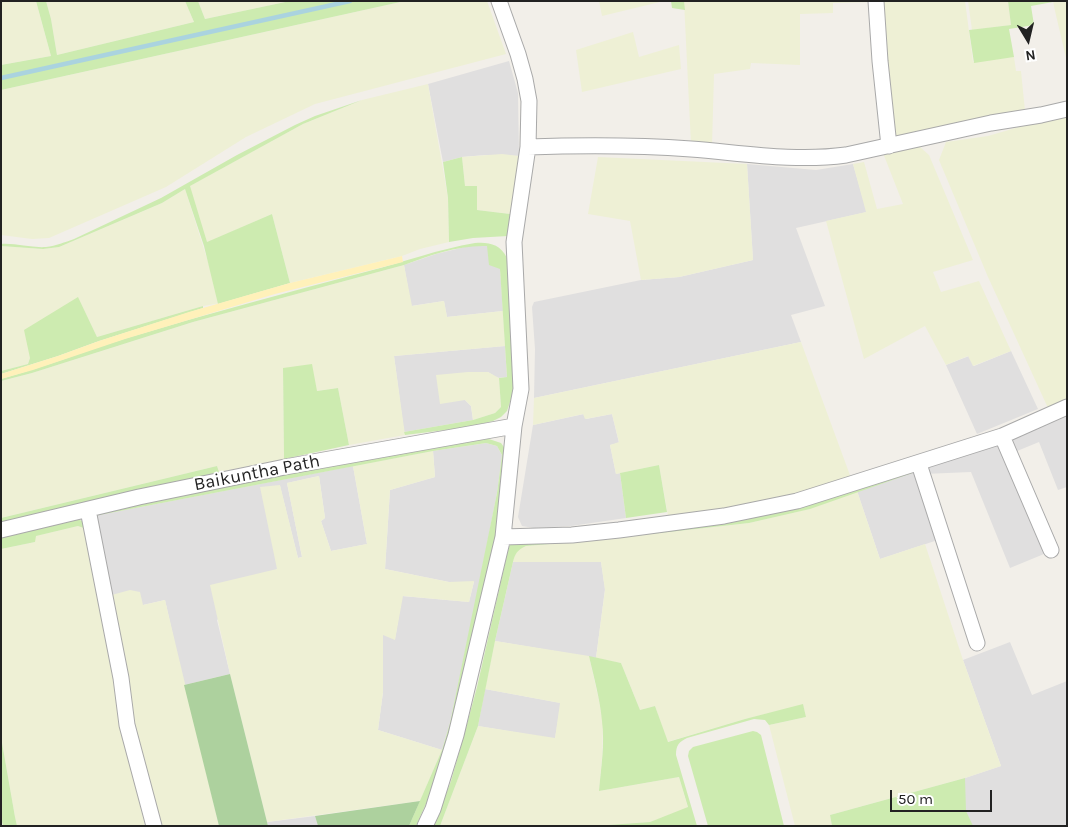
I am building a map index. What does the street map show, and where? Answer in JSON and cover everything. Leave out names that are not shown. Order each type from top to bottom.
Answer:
[{"type":"street","points":[[425,826],[433,809],[456,735],[503,537],[514,426],[521,389],[514,242],[528,147],[529,101],[525,79],[499,1]]},
{"type":"street","points":[[876,1],[889,146]]},
{"type":"street","points":[[528,147],[601,144],[812,158],[846,155],[991,122],[1041,115],[1067,109]]},
{"type":"street","points":[[503,537],[581,534],[724,516],[797,501],[919,464],[1002,436],[1067,407]]},
{"type":"street","name":"Baikuntha Path","points":[[1,530],[284,467],[514,426]]},
{"type":"street","points":[[1002,436],[1051,550]]},
{"type":"street","points":[[919,464],[977,643]]},
{"type":"street","points":[[88,510],[121,678],[127,725],[154,826]]},
{"type":"shaded area","points":[[509,61],[518,93],[519,156],[485,155],[462,157],[443,162],[428,84]]},
{"type":"shaded area","points":[[747,164],[816,170],[853,164],[867,212],[796,228],[825,306],[791,315],[801,342],[534,398],[535,349],[532,307],[534,302],[641,280],[679,277],[753,260]]},
{"type":"shaded area","points":[[469,246],[488,246],[500,268],[503,311],[447,317],[444,301],[411,306],[404,265],[436,254]]},
{"type":"shaded area","points":[[505,346],[507,377],[497,378],[488,372],[465,400],[471,406],[473,420],[404,432],[394,356]]},
{"type":"shaded area","points":[[1011,351],[1038,409],[977,434],[946,365],[969,356],[974,366]]},
{"type":"shaded area","points":[[1067,413],[1067,487],[1058,490],[1039,442],[1005,456],[1044,554],[1010,568],[971,472],[924,474],[947,537],[880,559],[857,491],[975,451]]},
{"type":"shaded area","points":[[584,414],[586,419],[612,414],[619,443],[610,445],[616,474],[620,473],[626,518],[571,526],[534,528],[522,526],[518,517],[533,425]]},
{"type":"shaded area","points":[[486,443],[497,446],[502,455],[497,493],[450,723],[442,750],[378,730],[383,692],[383,634],[395,639],[402,596],[469,602],[474,582],[449,582],[385,569],[390,490],[435,477],[433,451]]},
{"type":"shaded area","points":[[353,466],[367,544],[331,551],[321,521],[325,518],[319,476],[287,483],[302,557],[298,558],[280,486],[277,569],[217,620],[230,674],[184,685],[165,600],[143,605],[108,596],[94,516]]},
{"type":"shaded area","points":[[513,562],[601,562],[605,589],[596,658],[495,641]]},
{"type":"shaded area","points":[[1010,642],[1032,695],[1067,681],[1067,826],[959,826],[965,778],[1001,766],[963,660]]},
{"type":"shaded area","points":[[485,689],[561,703],[555,739],[478,726]]},
{"type":"shaded area","points":[[315,816],[318,826],[268,826],[267,822]]},
{"type":"green space","points":[[1,1],[36,1],[51,56],[1,65]]},
{"type":"green space","points":[[36,1],[46,1],[57,55],[194,22],[185,1],[198,1],[205,19],[290,1],[405,1],[1,90],[1,65],[51,56]]},
{"type":"green space","points":[[46,1],[185,1],[194,22],[57,55]]},
{"type":"green space","points":[[198,1],[290,1],[205,19]]},
{"type":"green space","points":[[405,1],[487,1],[506,54],[315,104],[246,137],[166,187],[49,238],[32,239],[1,235],[1,90]]},
{"type":"green space","points":[[599,1],[664,1],[602,16]]},
{"type":"green space","points":[[671,1],[684,1],[685,10],[672,8]]},
{"type":"green space","points":[[684,1],[874,2],[833,3],[833,13],[800,14],[800,65],[751,63],[750,69],[714,74],[712,146],[691,144]]},
{"type":"green space","points":[[883,1],[965,1],[973,62],[1014,57],[1016,71],[1021,71],[1025,111],[891,138]]},
{"type":"green space","points":[[968,1],[1008,1],[1011,25],[972,30]]},
{"type":"green space","points":[[1008,1],[1053,2],[1031,6],[1034,25],[1009,29],[1014,57],[974,63],[969,30],[1011,25]]},
{"type":"green space","points":[[1053,1],[1067,1],[1067,62],[1055,11]]},
{"type":"green space","points":[[633,32],[639,57],[679,45],[681,69],[582,92],[576,50]]},
{"type":"green space","points":[[428,84],[448,198],[449,242],[420,249],[402,256],[290,283],[272,214],[206,243],[189,186],[303,124],[362,100]]},
{"type":"green space","points":[[362,100],[303,124],[190,186],[207,242],[272,214],[290,283],[218,304],[204,246],[185,189],[162,203],[59,247],[43,249],[1,246],[1,244],[7,244],[46,247],[74,239],[161,198],[295,125]]},
{"type":"green space","points":[[1067,113],[1067,400],[1048,408],[988,277],[939,160],[946,142],[988,136]]},
{"type":"green space","points":[[920,147],[929,155],[973,260],[933,272],[941,292],[979,281],[1011,351],[973,366],[968,356],[946,365],[925,326],[864,359],[826,221],[866,212],[853,164],[864,162],[877,209],[903,204],[883,153]]},
{"type":"green space","points":[[502,154],[519,156],[510,214],[477,210],[477,186],[465,186],[462,157]]},
{"type":"green space","points":[[462,157],[465,186],[477,186],[477,210],[510,214],[508,236],[473,238],[449,242],[448,198],[443,162]]},
{"type":"green space","points":[[598,157],[747,164],[753,260],[679,277],[641,280],[630,221],[588,214]]},
{"type":"green space","points":[[185,189],[221,303],[203,306],[97,337],[78,298],[30,358],[28,364],[1,371],[1,246],[43,249],[59,247],[162,203]]},
{"type":"green space","points":[[475,243],[494,245],[507,258],[514,390],[507,411],[493,421],[470,427],[405,435],[404,432],[473,420],[495,413],[501,407],[499,378],[507,377],[500,269],[489,265],[487,246],[445,251],[404,265],[193,322],[1,381],[1,379],[157,329],[435,252]]},
{"type":"green space","points":[[404,265],[412,306],[444,301],[447,317],[503,311],[505,346],[394,356],[405,435],[349,445],[338,388],[317,391],[283,368],[284,459],[219,472],[217,466],[1,518],[1,381],[193,322]]},
{"type":"green space","points":[[78,297],[97,337],[203,306],[203,308],[1,374],[1,371],[28,364],[30,358],[24,330]]},
{"type":"green space","points":[[801,342],[851,478],[818,489],[736,507],[668,516],[659,465],[616,474],[610,445],[619,442],[612,414],[585,419],[583,414],[533,425],[534,398]]},
{"type":"green space","points":[[312,364],[317,391],[338,388],[349,445],[284,459],[283,368]]},
{"type":"green space","points":[[488,372],[499,378],[501,407],[495,413],[473,420],[471,406],[465,400],[440,404],[436,375]]},
{"type":"green space","points":[[486,438],[501,443],[506,450],[498,526],[489,572],[439,775],[416,826],[409,826],[442,750],[450,723],[497,493],[502,455],[497,446],[486,443],[433,451],[94,516],[104,511],[318,466]]},
{"type":"green space","points":[[433,451],[435,477],[390,490],[385,569],[449,582],[474,581],[469,602],[403,596],[395,640],[383,635],[383,692],[378,730],[442,750],[420,801],[267,822],[210,585],[277,569],[260,487],[280,485],[298,558],[302,557],[287,483],[319,476],[325,518],[321,521],[331,551],[367,544],[353,466]]},
{"type":"green space","points":[[975,451],[810,509],[749,523],[526,546],[520,549],[513,562],[478,726],[440,826],[433,826],[451,781],[477,687],[509,546],[514,542],[748,517]]},
{"type":"green space","points":[[659,465],[667,512],[626,518],[620,473]]},
{"type":"green space","points":[[217,466],[219,472],[1,524],[1,518]]},
{"type":"green space","points":[[857,491],[880,559],[925,544],[963,660],[1001,766],[965,778],[830,815],[832,826],[795,826],[769,725],[806,717],[803,705],[745,719],[667,742],[655,706],[640,710],[621,663],[596,658],[605,590],[601,562],[513,562],[515,554],[519,549],[526,546],[749,523],[809,509]]},
{"type":"green space","points":[[76,518],[86,523],[84,528],[78,526],[36,536],[35,542],[1,549],[1,535]]},
{"type":"green space","points":[[78,526],[84,527],[128,751],[145,826],[17,826],[1,737],[1,549],[35,542],[35,536]]},
{"type":"green space","points":[[130,590],[140,592],[143,605],[165,600],[219,826],[161,826],[133,722],[108,596]]},
{"type":"green space","points":[[495,641],[589,656],[603,723],[599,791],[679,777],[688,808],[650,822],[594,826],[440,826],[478,726],[555,738],[560,703],[485,689]]},
{"type":"green space","points":[[589,656],[621,663],[640,710],[655,706],[668,742],[803,704],[806,717],[769,725],[765,720],[754,719],[687,738],[680,742],[677,746],[676,755],[697,826],[594,826],[650,822],[688,807],[679,777],[599,791],[603,730]]},
{"type":"green space","points":[[230,674],[268,826],[219,826],[184,685]]},
{"type":"green space","points":[[753,731],[761,735],[784,826],[708,826],[688,756],[689,751],[693,747]]},
{"type":"green space","points":[[1,737],[17,826],[3,826],[2,822]]},
{"type":"green space","points":[[965,778],[966,811],[973,826],[832,826],[830,815]]},
{"type":"green space","points":[[420,801],[409,826],[318,826],[315,816]]},
{"type":"sand","points":[[402,256],[403,262],[275,294],[1,379],[1,374],[189,312],[290,283]]},
{"type":"waterway","points":[[1,78],[350,1]]}]
